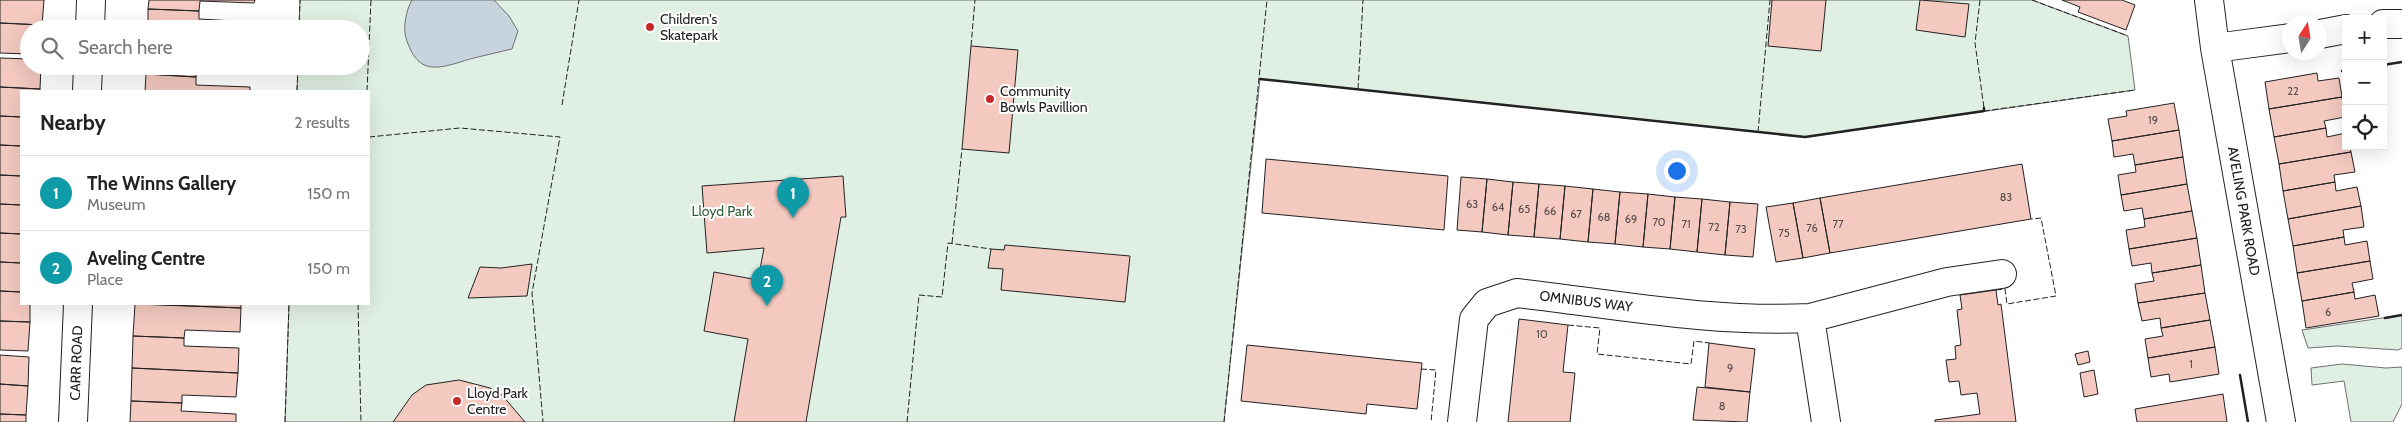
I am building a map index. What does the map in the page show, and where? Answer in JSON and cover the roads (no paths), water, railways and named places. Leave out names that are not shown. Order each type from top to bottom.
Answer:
[{"type":"street","points":[[90,20],[91,0]]},
{"type":"street","name":"AVELING PARK ROAD","points":[[2209,0],[2215,48],[2281,422]]},
{"type":"street","points":[[2387,24],[2402,24]]},
{"type":"street","points":[[2327,33],[2342,30]]},
{"type":"street","points":[[2215,48],[2282,39]]},
{"type":"street","points":[[87,90],[88,75]]},
{"type":"street","name":"OMNIBUS WAY","points":[[1462,422],[1474,319],[1487,303],[1516,293],[1720,317],[1767,320],[1810,318],[1947,282],[2002,274]]},
{"type":"street","name":"CARR ROAD","points":[[73,422],[78,305]]},
{"type":"street","points":[[1810,318],[1826,422]]},
{"type":"place","name":"Children's Skatepark","points":[[650,27]]},
{"type":"place","name":"Community Bowls Pavillion","points":[[990,99]]},
{"type":"place","name":"The Winns Gallery","points":[[793,218]]},
{"type":"place","name":"Aveling Centre","points":[[767,306]]},
{"type":"place","name":"Lloyd Park Centre","points":[[457,401]]},
{"type":"park label","name":"Lloyd Park","points":[[722,211]]}]
